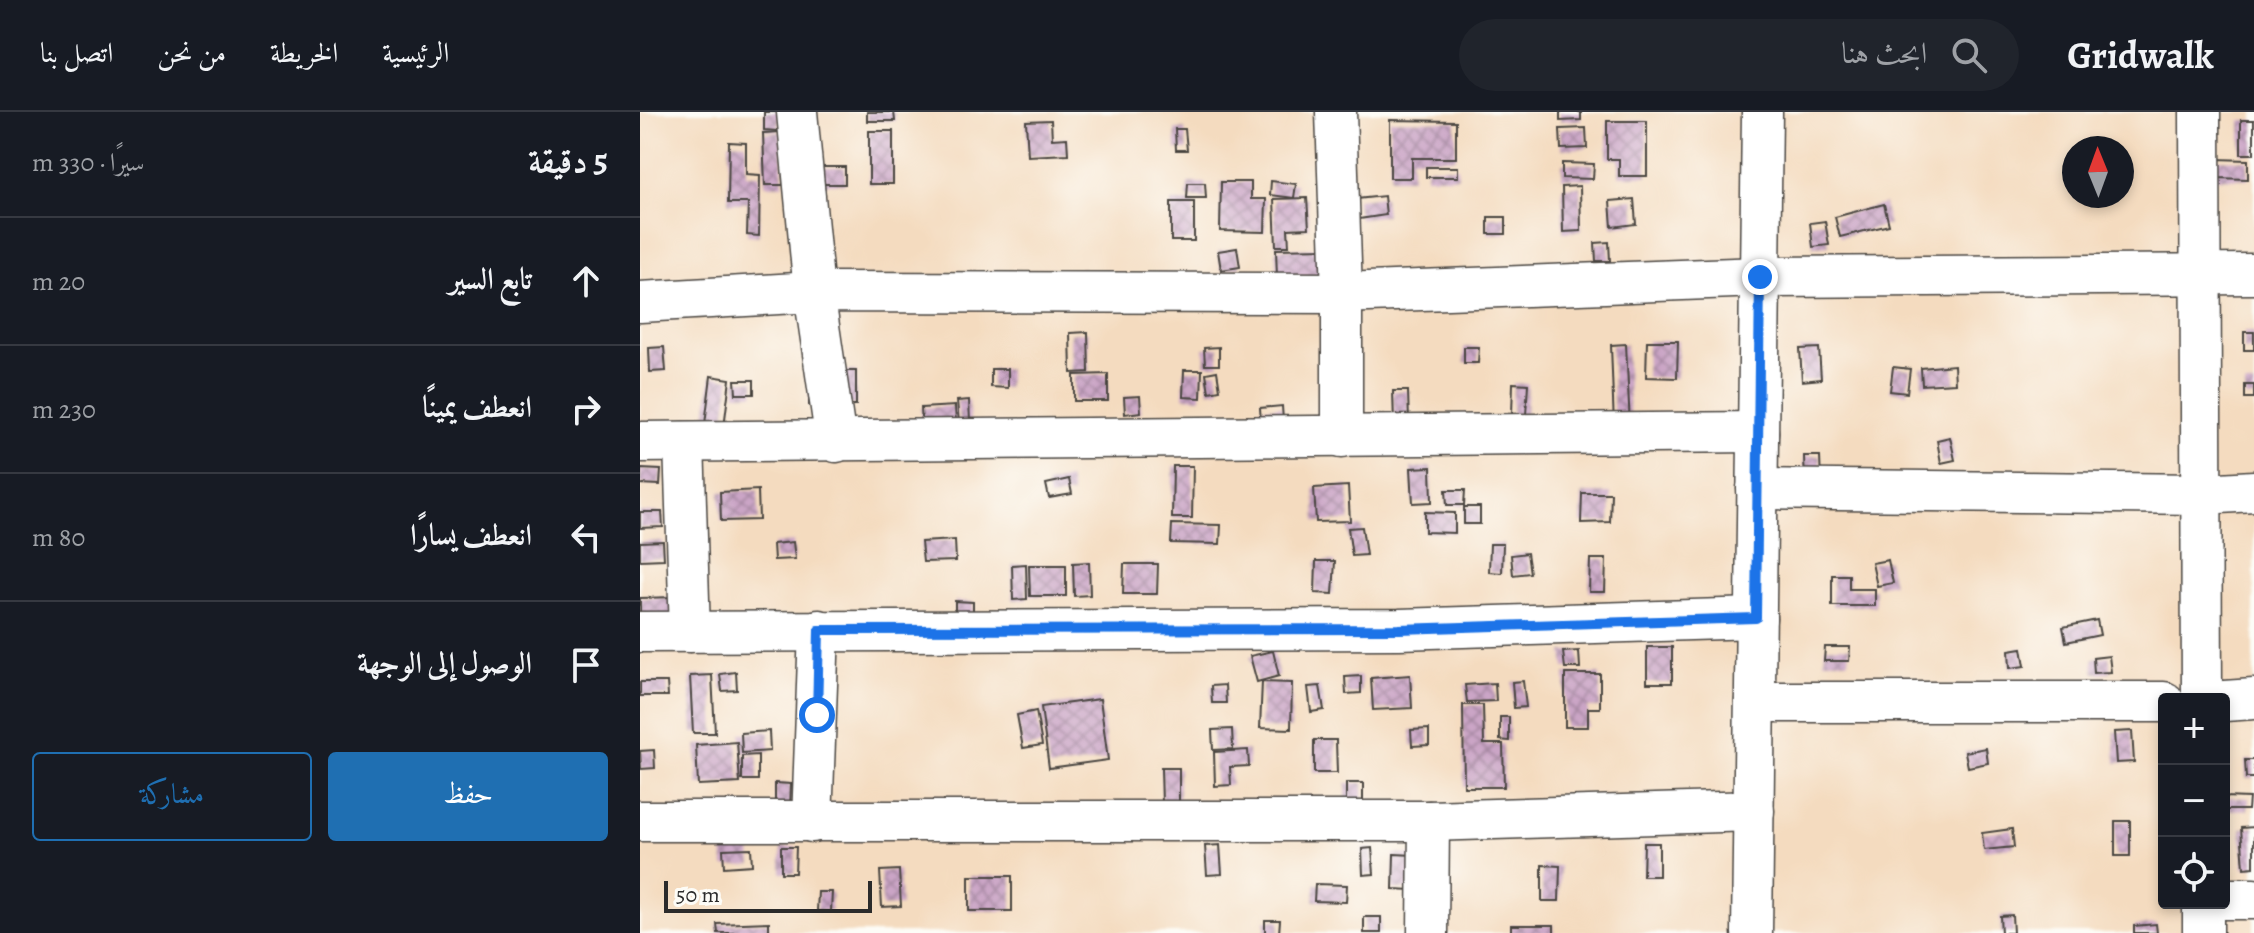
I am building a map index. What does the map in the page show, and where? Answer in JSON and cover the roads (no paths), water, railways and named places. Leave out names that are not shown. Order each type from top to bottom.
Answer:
[{"type":"street","points":[[797,112],[814,292],[836,442]]},
{"type":"street","points":[[1336,112],[1342,293],[1342,437]]},
{"type":"street","points":[[1752,933],[1762,112]]},
{"type":"street","points":[[2200,112],[2202,693]]},
{"type":"street","points":[[640,302],[814,292],[1342,293],[1760,277],[2254,274]]},
{"type":"street","points":[[640,442],[1758,432]]},
{"type":"street","points":[[684,442],[690,632]]},
{"type":"street","points":[[1757,489],[2202,494],[2254,491]]},
{"type":"street","points":[[640,632],[1399,629],[1756,618]]},
{"type":"street","points":[[812,822],[819,630]]},
{"type":"street","points":[[2230,701],[2254,699]]},
{"type":"street","points":[[1755,702],[2158,702]]},
{"type":"street","points":[[640,821],[1429,821],[1754,811]]},
{"type":"street","points":[[1428,933],[1429,821]]},
{"type":"street","points":[[2230,899],[2254,899]]},
{"type":"street","points":[[2203,909],[2203,933]]}]
